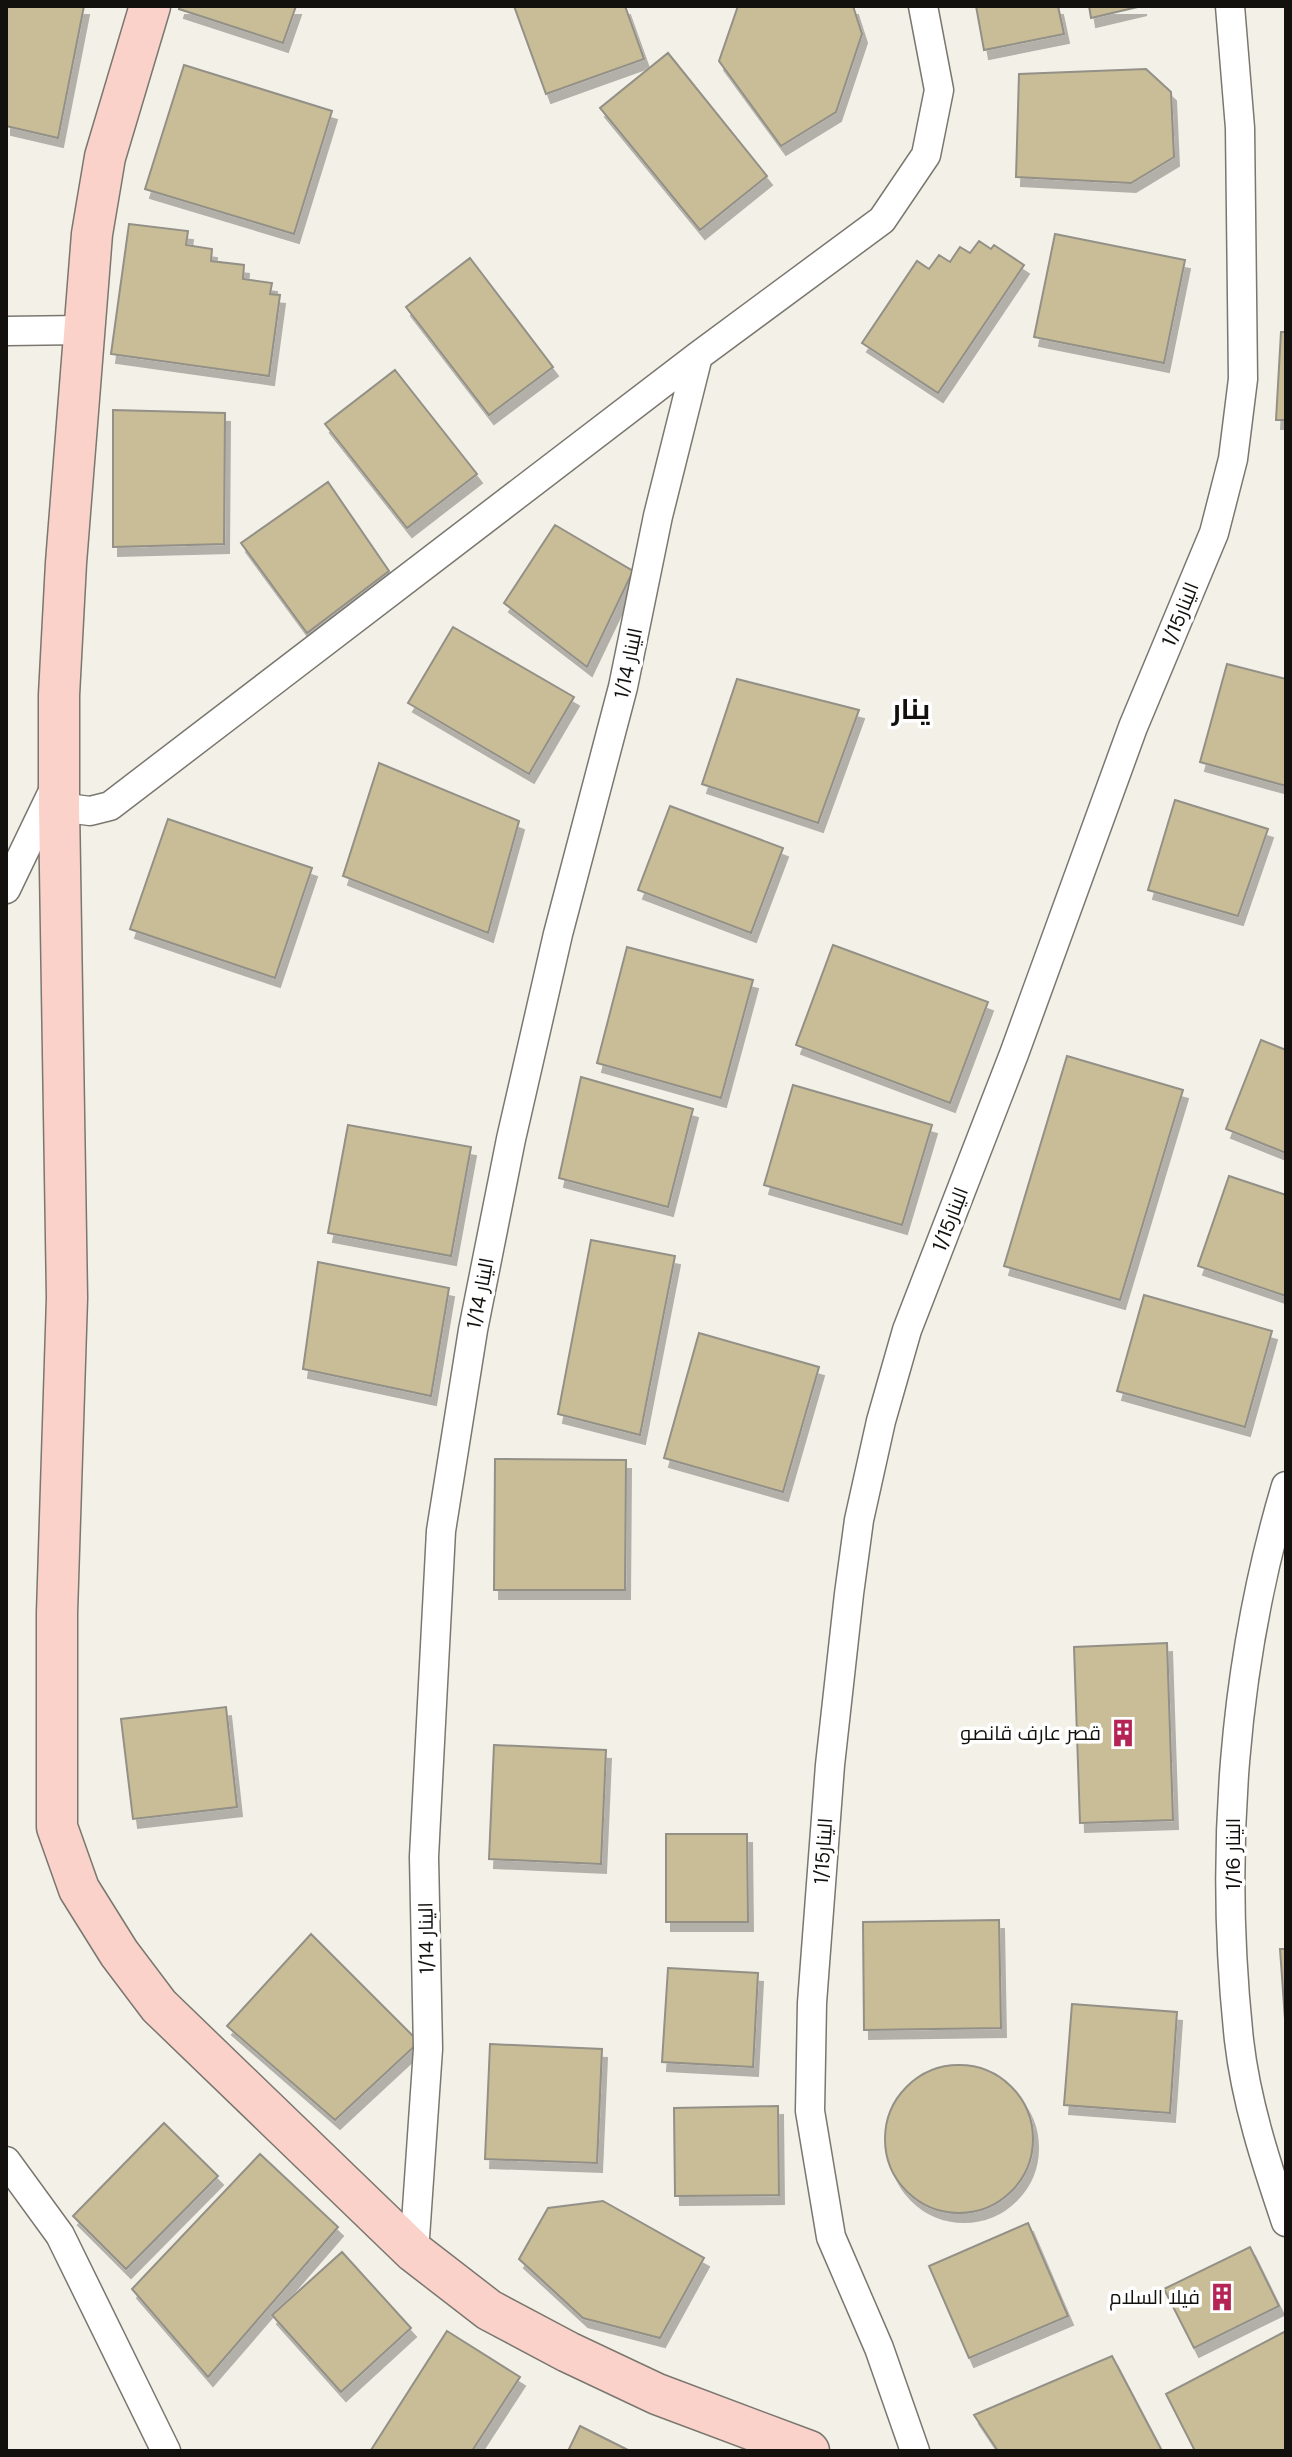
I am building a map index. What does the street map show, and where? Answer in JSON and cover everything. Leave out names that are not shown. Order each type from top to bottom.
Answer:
[{"type":"main road","points":[[150,6],[105,157],[92,234],[65,578],[60,792],[67,1298],[57,1628],[57,1827],[79,1889],[119,1953],[159,2006],[414,2252],[489,2310],[568,2352],[657,2394],[809,2451]]},
{"type":"street","points":[[6,889],[60,792],[90,811],[110,806],[698,356],[882,220],[926,155],[939,90],[923,6]]},
{"type":"street","name":"الينار1/15","points":[[915,2451],[879,2348],[831,2237],[810,2111],[812,2003],[830,1765],[849,1594],[859,1520],[877,1436],[907,1330],[1014,1054],[1133,727],[1214,533],[1233,459],[1243,379],[1240,128],[1230,6]]},
{"type":"street","points":[[6,331],[83,330]]},
{"type":"street","name":"الينار 1/14","points":[[414,2252],[428,2049],[424,1857],[441,1531],[473,1330],[511,1139],[558,934],[623,687],[663,490],[698,356]]},
{"type":"street","name":"الينار 1/16","points":[[1286,1486],[1274,1526],[1244,1672],[1233,1762],[1233,1934],[1239,2042],[1261,2149],[1286,2222]]},
{"type":"street","points":[[6,2161],[60,2235],[166,2451]]},
{"type":"building","points":[[6,6],[84,6],[58,138],[6,126]]},
{"type":"building","points":[[180,6],[296,6],[283,43],[179,9]]},
{"type":"building","points":[[514,6],[625,6],[644,59],[546,94]]},
{"type":"building","points":[[738,6],[853,6],[862,34],[836,112],[781,146],[719,61]]},
{"type":"building","points":[[976,6],[1058,6],[1064,34],[984,50]]},
{"type":"building","points":[[1089,6],[1142,6],[1091,18]]},
{"type":"building","points":[[668,53],[767,176],[700,230],[600,108]]},
{"type":"building","points":[[184,65],[332,111],[294,234],[145,189]]},
{"type":"building","points":[[1146,69],[1171,92],[1174,157],[1131,183],[1016,177],[1019,74]]},
{"type":"building","points":[[129,224],[188,231],[186,245],[212,249],[211,261],[244,265],[243,279],[272,283],[270,294],[280,295],[269,376],[111,354]]},
{"type":"building","points":[[1055,234],[1185,260],[1164,363],[1034,337]]},
{"type":"building","points":[[979,241],[991,249],[994,245],[1024,265],[938,393],[862,343],[917,261],[929,269],[939,255],[950,262],[960,247],[970,253]]},
{"type":"building","points":[[470,258],[553,367],[489,415],[406,307]]},
{"type":"building","points":[[1281,332],[1286,332],[1286,420],[1276,420]]},
{"type":"building","points":[[395,370],[477,474],[407,528],[325,424]]},
{"type":"building","points":[[113,410],[225,413],[224,544],[113,547]]},
{"type":"building","points":[[328,482],[389,571],[307,633],[241,543]]},
{"type":"building","points":[[555,525],[633,571],[587,667],[504,603]]},
{"type":"building","points":[[453,627],[574,697],[529,774],[408,703]]},
{"type":"building","points":[[1227,664],[1286,679],[1286,786],[1200,762]]},
{"type":"building","points":[[737,679],[859,710],[818,823],[702,784]]},
{"type":"building","points":[[379,763],[519,821],[488,933],[343,876]]},
{"type":"building","points":[[1175,800],[1268,829],[1238,916],[1148,890]]},
{"type":"building","points":[[670,806],[783,848],[751,933],[638,890]]},
{"type":"building","points":[[168,819],[312,868],[275,978],[130,929]]},
{"type":"building","points":[[833,945],[988,1002],[950,1103],[796,1045]]},
{"type":"building","points":[[627,947],[753,980],[721,1098],[597,1063]]},
{"type":"building","points":[[1261,1040],[1286,1050],[1286,1153],[1226,1129]]},
{"type":"building","points":[[1067,1056],[1183,1090],[1120,1300],[1004,1266]]},
{"type":"building","points":[[581,1077],[693,1109],[668,1207],[559,1178]]},
{"type":"building","points":[[793,1085],[932,1125],[902,1225],[764,1185]]},
{"type":"building","points":[[348,1125],[471,1147],[451,1256],[328,1233]]},
{"type":"building","points":[[1229,1176],[1286,1195],[1286,1296],[1198,1266]]},
{"type":"building","points":[[591,1240],[675,1256],[640,1435],[558,1414]]},
{"type":"building","points":[[318,1262],[449,1288],[431,1396],[303,1369]]},
{"type":"building","points":[[1144,1295],[1272,1331],[1245,1427],[1117,1391]]},
{"type":"building","points":[[699,1333],[819,1367],[783,1492],[664,1458]]},
{"type":"building","points":[[495,1459],[626,1460],[625,1590],[494,1590]]},
{"type":"building","name":"قصر عارف قانصو","points":[[1167,1643],[1173,1820],[1080,1823],[1074,1647]]},
{"type":"building","points":[[226,1707],[237,1807],[133,1819],[121,1719]]},
{"type":"building","points":[[494,1745],[606,1750],[601,1864],[489,1859]]},
{"type":"building","points":[[666,1834],[747,1834],[748,1922],[666,1922]]},
{"type":"building","points":[[999,1920],[1001,2028],[864,2030],[863,1922]]},
{"type":"building","points":[[311,1934],[419,2042],[335,2120],[227,2026]]},
{"type":"building","points":[[1280,1949],[1286,1949],[1286,2033]]},
{"type":"building","points":[[668,1968],[758,1973],[753,2067],[662,2062]]},
{"type":"building","points":[[1072,2004],[1177,2012],[1170,2113],[1064,2105]]},
{"type":"building","points":[[490,2044],[602,2049],[597,2163],[485,2159]]},
{"type":"building","points":[[959,2065],[987,2070],[1012,2086],[1028,2111],[1033,2139],[1028,2167],[1012,2192],[987,2208],[959,2213],[931,2208],[906,2192],[890,2167],[885,2139],[890,2111],[906,2086],[931,2070]]},
{"type":"building","points":[[778,2106],[779,2195],[675,2196],[674,2108]]},
{"type":"building","points":[[164,2123],[218,2176],[126,2269],[73,2216]]},
{"type":"building","points":[[260,2154],[338,2227],[208,2377],[132,2289]]},
{"type":"building","points":[[603,2201],[704,2258],[660,2338],[583,2318],[519,2259],[548,2208]]},
{"type":"building","points":[[1028,2223],[1068,2316],[969,2358],[929,2266]]},
{"type":"building","name":"فيلا السلام","points":[[1250,2247],[1279,2306],[1194,2348],[1164,2289]]},
{"type":"building","points":[[342,2252],[411,2328],[341,2392],[272,2315]]},
{"type":"building","points":[[447,2331],[520,2377],[472,2451],[371,2450]]},
{"type":"building","points":[[1286,2331],[1286,2451],[1195,2451],[1166,2394]]},
{"type":"building","points":[[1112,2356],[1162,2451],[998,2451],[974,2415]]},
{"type":"building","points":[[580,2426],[630,2451],[568,2451]]},
{"type":"place","name":"قصر عارف قانصو","points":[[1123,1733]]},
{"type":"place","name":"فيلا السلام","points":[[1222,2297]]},
{"type":"district","name":"ينار","points":[[911,709]]}]
